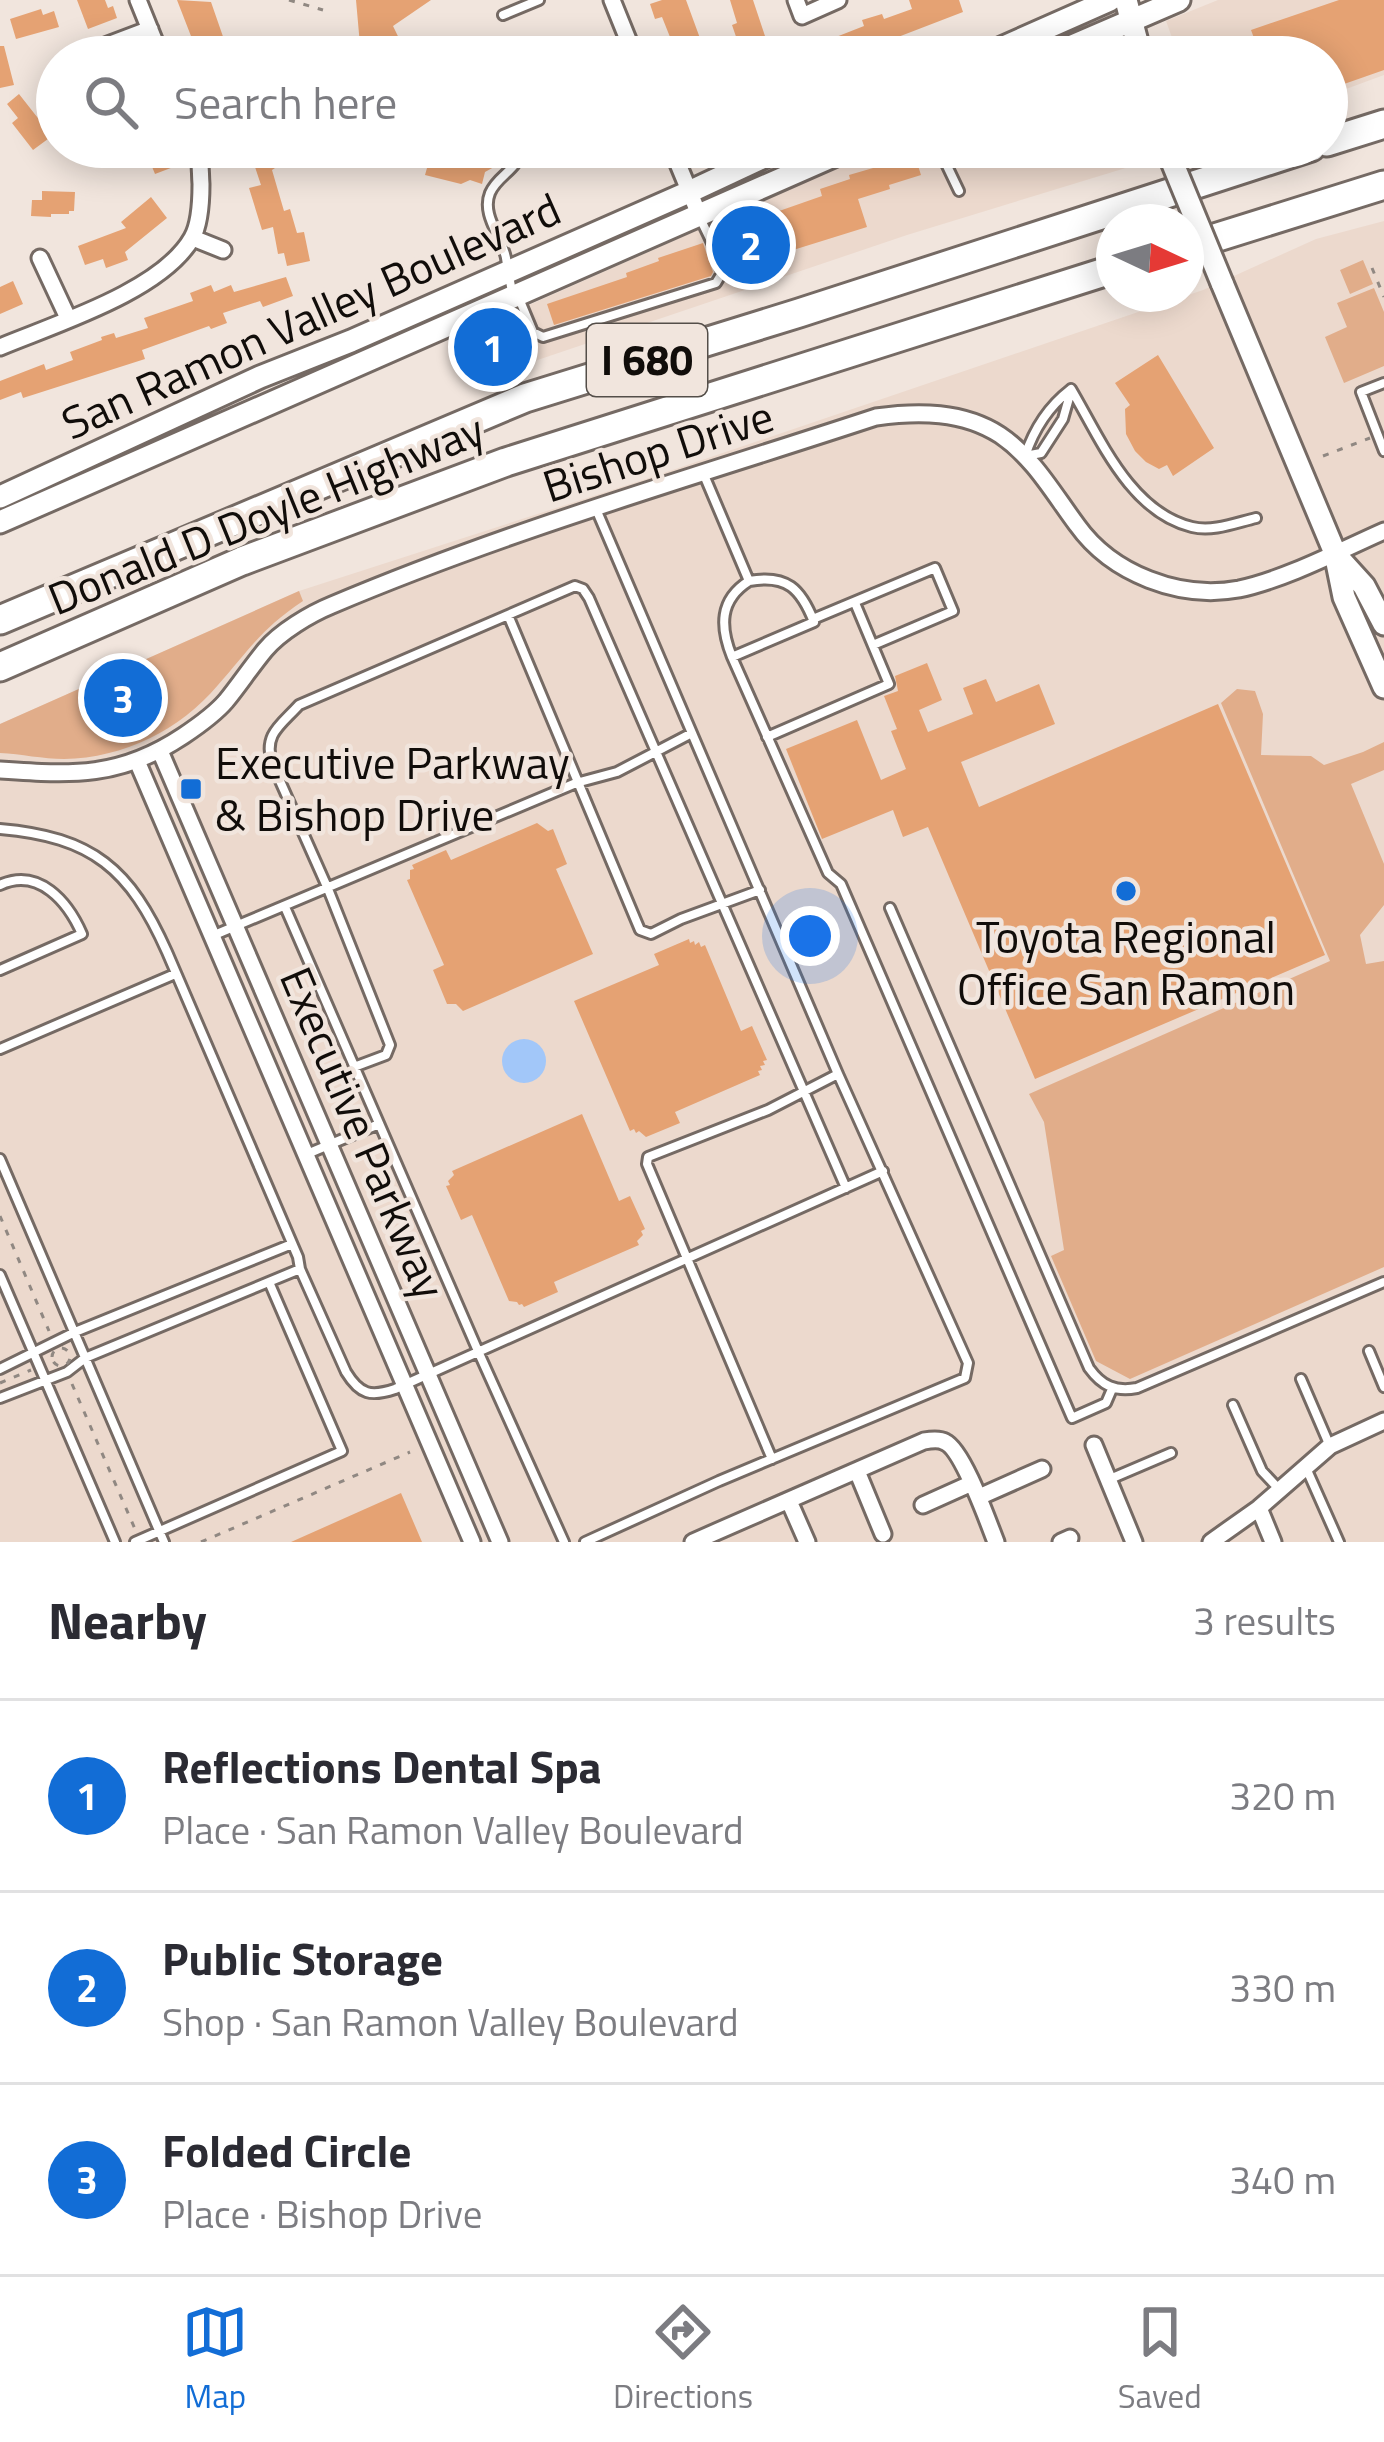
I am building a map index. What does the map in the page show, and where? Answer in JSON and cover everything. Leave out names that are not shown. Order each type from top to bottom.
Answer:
[{"type":"highway","points":[[1348,135],[1384,124]]},
{"type":"highway","name":"Donald D Doyle Highway","points":[[0,620],[525,398],[1245,168]]},
{"type":"highway","points":[[1204,241],[1384,185]]},
{"type":"highway","name":"Donald D Doyle Highway","points":[[0,667],[242,561],[506,462],[1096,275]]},
{"type":"main road","points":[[1029,36],[1110,0]]},
{"type":"main road","points":[[1084,36],[1129,10],[1179,0]]},
{"type":"main road","name":"San Ramon Valley Boulevard","points":[[0,497],[260,377],[740,168]]},
{"type":"main road","name":"San Ramon Valley Boulevard","points":[[0,522],[808,168]]},
{"type":"main road","points":[[1175,168],[1334,553],[1344,597],[1384,687]]},
{"type":"main road","points":[[1334,553],[1364,586],[1384,624]]},
{"type":"street","points":[[138,0],[153,36]]},
{"type":"street","points":[[612,0],[626,36]]},
{"type":"street","points":[[796,0],[802,16],[838,0]]},
{"type":"street","points":[[132,36],[150,29]]},
{"type":"street","points":[[0,347],[134,291],[164,268],[193,238],[201,199],[200,168]]},
{"type":"street","points":[[679,168],[700,217]]},
{"type":"street","points":[[193,238],[223,250]]},
{"type":"street","points":[[40,259],[68,318]]},
{"type":"street","name":"Bishop Drive","points":[[0,770],[75,774],[105,770],[160,752],[221,706],[268,646],[316,613],[452,559],[876,417],[942,414],[1001,436],[1046,478],[1101,553],[1166,585],[1206,591],[1240,589],[1384,531]]},
{"type":"street","name":"Executive Parkway","points":[[160,752],[500,1542]]},
{"type":"street","name":"Executive Parkway","points":[[136,761],[472,1542]]},
{"type":"street","points":[[1210,1542],[1330,1446],[1384,1421]]},
{"type":"street","points":[[693,1542],[724,1536],[789,1501],[924,1441],[938,1440],[953,1450],[996,1542]]},
{"type":"street","points":[[1094,1445],[1134,1542]]},
{"type":"street","points":[[923,1505],[1042,1469]]},
{"type":"street","points":[[857,1471],[884,1534]]},
{"type":"street","points":[[789,1501],[807,1542]]},
{"type":"street","points":[[1258,1508],[1273,1542]]},
{"type":"lane","points":[[503,15],[539,0]]},
{"type":"lane","points":[[514,168],[491,189],[490,217],[505,252],[515,296],[533,332],[543,337],[716,283],[722,273],[700,217]]},
{"type":"lane","points":[[948,168],[958,191]]},
{"type":"lane","points":[[1384,383],[1361,392],[1384,451]]},
{"type":"lane","points":[[1071,389],[1063,419],[1041,453],[1025,456],[1052,404],[1071,389]]},
{"type":"lane","points":[[1071,389],[1108,454],[1150,506],[1193,527],[1214,528],[1256,518]]},
{"type":"lane","points":[[703,473],[749,581]]},
{"type":"lane","points":[[585,1542],[965,1378],[968,1363],[838,1074],[596,509]]},
{"type":"lane","points":[[813,619],[935,568],[953,611],[873,645]]},
{"type":"lane","points":[[732,657],[814,622],[803,596],[794,587],[770,579],[749,581],[733,595],[724,615],[724,638],[732,657],[767,737],[828,873],[842,884],[1072,1418],[1106,1403],[1112,1389]]},
{"type":"lane","points":[[354,1067],[386,1055],[390,1045],[272,763],[269,739],[299,705],[575,586],[583,589],[846,1188]]},
{"type":"lane","points":[[767,737],[889,684],[855,603]]},
{"type":"lane","points":[[508,615],[640,930],[651,934],[760,890]]},
{"type":"lane","points":[[211,936],[576,783],[617,772],[690,734]]},
{"type":"lane","points":[[0,829],[55,837],[88,850],[133,888],[151,916],[352,1383],[369,1394],[428,1374],[883,1172]]},
{"type":"lane","points":[[0,885],[11,880],[47,887],[71,910],[82,934],[0,970]]},
{"type":"lane","points":[[285,907],[564,1542]]},
{"type":"lane","points":[[890,908],[1089,1368],[1101,1383],[1112,1389],[1137,1388],[1384,1282]]},
{"type":"lane","points":[[0,1049],[176,974]]},
{"type":"lane","points":[[772,1459],[648,1157],[804,1094],[838,1074]]},
{"type":"lane","points":[[305,1154],[379,1124]]},
{"type":"lane","points":[[0,1159],[164,1542]]},
{"type":"lane","points":[[0,1369],[55,1346],[75,1332],[292,1244]]},
{"type":"lane","points":[[0,1398],[300,1269]]},
{"type":"lane","points":[[0,1275],[115,1542]]},
{"type":"lane","points":[[137,1541],[342,1451],[268,1282]]},
{"type":"lane","points":[[1369,1351],[1384,1388]]},
{"type":"lane","points":[[1300,1378],[1330,1446]]},
{"type":"lane","points":[[1233,1405],[1262,1471],[1278,1488]]},
{"type":"lane","points":[[1108,1480],[1171,1453]]},
{"type":"lane","points":[[1306,1469],[1339,1542]]},
{"type":"path","points":[[289,0],[323,10]]},
{"type":"path","points":[[1372,268],[1384,296]]},
{"type":"path","points":[[1323,456],[1377,435]]},
{"type":"path","points":[[0,1216],[55,1346],[52,1361],[65,1369],[137,1541]]},
{"type":"path","points":[[55,1346],[69,1354],[65,1369]]},
{"type":"path","points":[[0,1383],[52,1361]]},
{"type":"path","points":[[201,1542],[410,1452]]},
{"type":"shaded area","points":[[1218,0],[1384,0],[1384,75],[1348,88],[1348,36],[1171,36],[1166,21]]},
{"type":"shaded area","points":[[837,168],[1126,168],[907,235],[467,384],[453,339]]},
{"type":"shaded area","points":[[1384,221],[1384,1542],[0,1542],[0,724],[299,591],[1138,312],[1204,312],[1204,290],[1316,239]]},
{"type":"shaded area","points":[[1363,260],[1373,284],[1350,294],[1340,270]]},
{"type":"shaded area","points":[[1374,288],[1384,312],[1384,366],[1344,383],[1325,337],[1347,327],[1337,303]]},
{"type":"shaded area","points":[[299,591],[303,601],[266,630],[203,701],[168,728],[129,747],[86,757],[0,753],[0,724]]},
{"type":"shaded area","points":[[1237,689],[1255,691],[1263,714],[1261,755],[1311,756],[1324,765],[1384,742],[1384,770],[1351,784],[1384,864],[1384,905],[1360,935],[1366,964],[1384,961],[1384,1267],[1130,1379],[1096,1361],[1051,1256],[1064,1250],[1044,1122],[1029,1094],[1330,961],[1221,703]]},
{"type":"water","points":[[524,1039],[540,1045],[546,1061],[540,1077],[524,1083],[508,1077],[502,1061],[508,1045]]},
{"type":"building","points":[[77,0],[105,0],[117,18],[88,29]]},
{"type":"building","points":[[177,0],[211,2],[223,36],[191,36]]},
{"type":"building","points":[[356,0],[431,0],[393,26],[398,36],[359,36]]},
{"type":"building","points":[[686,0],[699,36],[670,36],[650,4]]},
{"type":"building","points":[[730,0],[753,0],[765,36],[736,36],[732,25],[737,23]]},
{"type":"building","points":[[909,0],[959,0],[963,12],[901,36],[839,36],[864,26],[862,20],[882,14],[884,19],[912,9]]},
{"type":"building","points":[[1339,0],[1384,0],[1384,70],[1348,83],[1348,36],[1253,36],[1251,30]]},
{"type":"building","points":[[41,9],[43,15],[54,11],[59,27],[16,39],[10,19]]},
{"type":"building","points":[[0,46],[4,46],[14,85],[0,88]]},
{"type":"building","points":[[19,94],[36,116],[33,150],[12,123],[18,118],[7,104]]},
{"type":"building","points":[[255,168],[275,168],[284,211],[290,209],[297,233],[304,232],[310,261],[287,266],[284,253],[278,254],[273,227],[262,230],[249,188],[261,185]]},
{"type":"building","points":[[427,168],[492,168],[485,172],[482,184],[425,175]]},
{"type":"building","points":[[873,168],[919,168],[921,175],[858,199],[867,227],[745,265],[733,227],[822,196],[820,189],[850,179],[849,175]]},
{"type":"building","points":[[42,191],[75,192],[74,211],[31,216],[32,200],[42,200]]},
{"type":"building","points":[[151,197],[167,218],[125,252],[128,260],[106,268],[103,259],[85,265],[78,246],[126,228],[121,222]]},
{"type":"building","points":[[703,243],[711,276],[554,325],[547,304],[627,277],[626,273],[658,258]]},
{"type":"building","points":[[286,277],[293,296],[263,307],[260,301],[223,313],[227,323],[142,350],[145,359],[23,398],[21,392],[0,400],[0,381],[44,364],[46,370],[73,360],[70,352],[101,337],[114,333],[116,338],[148,328],[144,318],[193,301],[190,293],[211,285],[214,292],[231,285],[234,292]]},
{"type":"building","points":[[13,281],[23,304],[0,314],[0,287]]},
{"type":"building","points":[[510,328],[517,350],[475,362],[470,344]]},
{"type":"building","points":[[1158,355],[1214,448],[1173,476],[1167,465],[1159,469],[1135,451],[1126,434],[1125,409],[1130,405],[1115,383]]},
{"type":"building","name":"Toyota Regional Office San Ramon","points":[[927,663],[942,700],[919,710],[928,732],[973,714],[963,688],[986,679],[996,702],[1039,684],[1055,724],[961,762],[979,807],[1218,704],[1325,955],[1035,1079],[928,827],[903,837],[893,810],[822,839],[786,749],[857,720],[881,780],[906,769],[884,696],[898,691],[895,676]]},
{"type":"building","points":[[537,823],[548,831],[553,829],[567,864],[556,869],[593,954],[463,1011],[456,1004],[447,1004],[433,970],[444,965],[407,880],[412,865],[446,850],[451,860]]},
{"type":"building","points":[[689,939],[705,945],[741,1031],[752,1026],[767,1060],[760,1066],[760,1075],[675,1112],[680,1123],[646,1137],[630,1131],[574,1001],[659,965],[654,954]]},
{"type":"building","points":[[582,1114],[619,1201],[630,1196],[645,1229],[639,1245],[554,1282],[558,1292],[524,1307],[509,1301],[472,1215],[461,1220],[446,1186],[452,1171]]},
{"type":"building","points":[[401,1493],[422,1542],[291,1542]]},
{"type":"place","name":"Public Storage","points":[[751,245]]},
{"type":"place","name":"Reflections Dental Spa","points":[[493,347]]},
{"type":"place","name":"Folded Circle","points":[[123,698]]},
{"type":"place","name":"Executive Parkway & Bishop Drive","points":[[191,789]]},
{"type":"place","name":"Toyota Regional Office San Ramon","points":[[1126,891]]}]
